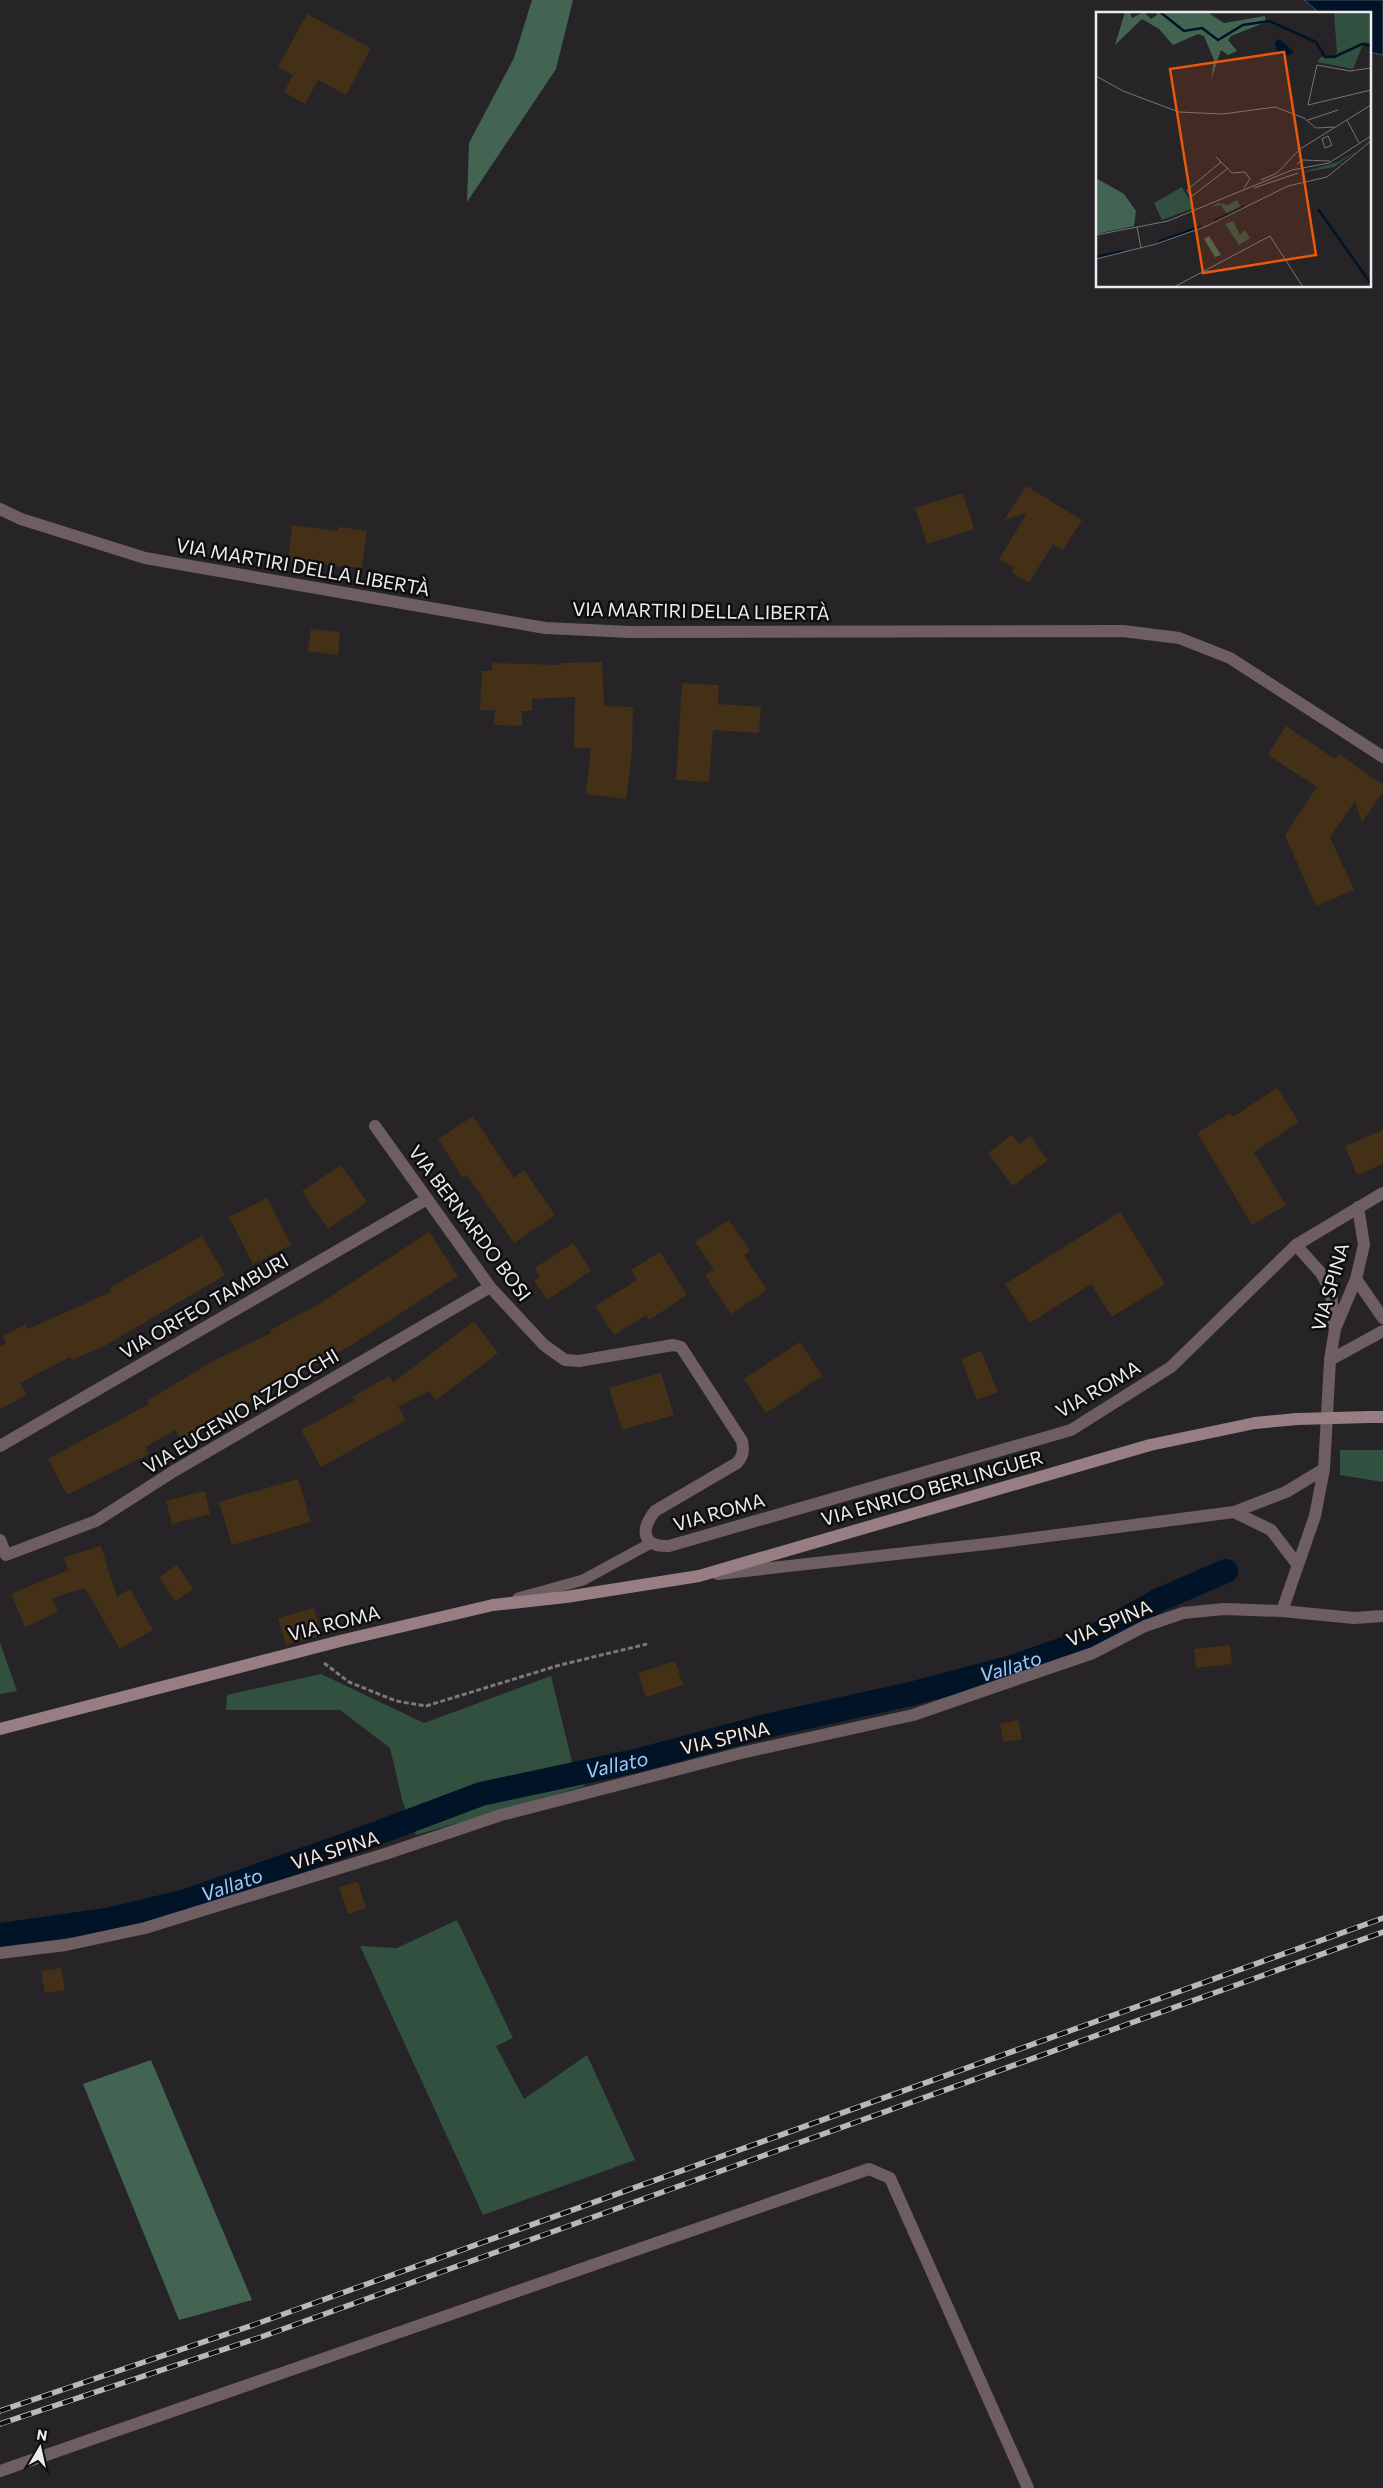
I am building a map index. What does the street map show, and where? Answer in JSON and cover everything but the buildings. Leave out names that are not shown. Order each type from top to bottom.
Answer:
[{"type":"main road","name":"VIA ENRICO BERLINGUER","points":[[493,1605],[566,1598],[699,1576],[1150,1445],[1255,1423],[1297,1419],[1376,1417]]},
{"type":"main road","name":"VIA ROMA","points":[[0,1729],[315,1647],[493,1605]]},
{"type":"street","name":"VIA MARTIRI DELLA LIBERTÀ","points":[[0,509],[22,519],[146,558],[546,628],[631,632],[1122,631],[1179,638],[1230,658],[1383,757]]},
{"type":"street","name":"VIA BERNARDO BOSI","points":[[375,1126],[490,1286],[544,1345],[565,1360],[579,1361],[659,1345],[681,1346],[742,1441],[744,1449],[742,1457],[737,1463],[655,1511],[648,1520],[645,1530],[651,1543]]},
{"type":"street","name":"VIA ROMA","points":[[651,1543],[670,1546],[1071,1430],[1171,1367],[1296,1245],[1383,1193]]},
{"type":"street","name":"VIA ORFEO TAMBURI","points":[[0,1446],[427,1199]]},
{"type":"street","name":"VIA SPINA","points":[[1282,1611],[1315,1516],[1324,1468],[1330,1360],[1335,1329],[1356,1279],[1364,1244],[1358,1207]]},
{"type":"street","points":[[1296,1245],[1321,1273],[1331,1291],[1335,1329]]},
{"type":"street","points":[[1356,1279],[1383,1318]]},
{"type":"street","name":"VIA EUGENIO AZZOCCHI","points":[[0,1540],[6,1555],[96,1521],[174,1471],[490,1286]]},
{"type":"street","points":[[1330,1360],[1383,1331]]},
{"type":"street","points":[[699,1576],[995,1543],[1234,1512],[1286,1492],[1324,1468]]},
{"type":"street","points":[[1234,1512],[1271,1530],[1297,1564]]},
{"type":"street","name":"VIA SPINA","points":[[0,1954],[66,1945],[145,1928],[385,1854],[501,1815],[741,1753],[913,1715],[1093,1653],[1145,1626],[1182,1614],[1224,1609],[1282,1611],[1354,1618],[1383,1616]]},
{"type":"street","points":[[0,2471],[869,2169],[890,2178],[1028,2488]]},
{"type":"lane","name":"VIA ROMA","points":[[493,1605],[583,1580],[651,1543]]},
{"type":"path","points":[[315,1647],[324,1663],[349,1682],[396,1701],[426,1706],[560,1666],[647,1644]]},
{"type":"green space","points":[[532,0],[573,0],[556,69],[467,202],[469,143],[514,58]]},
{"type":"green space","points":[[1340,1450],[1383,1450],[1383,1482],[1340,1475]]},
{"type":"green space","points":[[0,1643],[17,1691],[0,1694]]},
{"type":"green space","points":[[321,1674],[424,1723],[551,1676],[573,1766],[585,1786],[416,1835],[403,1803],[390,1748],[340,1710],[226,1710],[227,1695]]},
{"type":"green space","points":[[457,1920],[513,2038],[496,2046],[524,2099],[587,2055],[635,2160],[483,2215],[360,1946],[397,1948]]},
{"type":"green space","points":[[151,2060],[252,2300],[179,2320],[83,2084]]},
{"type":"water","points":[[1304,0],[1383,0],[1383,55],[1370,52],[1370,12],[1319,12]]},
{"type":"waterway","name":"Vallato","points":[[0,1935],[107,1920],[183,1902],[351,1843],[481,1794],[635,1761],[766,1726],[910,1694],[1012,1667],[1086,1641],[1159,1600],[1226,1571]]},
{"type":"railway","points":[[0,2411],[256,2324],[1383,1918]]},
{"type":"railway","points":[[0,2424],[261,2337],[1383,1932]]}]
